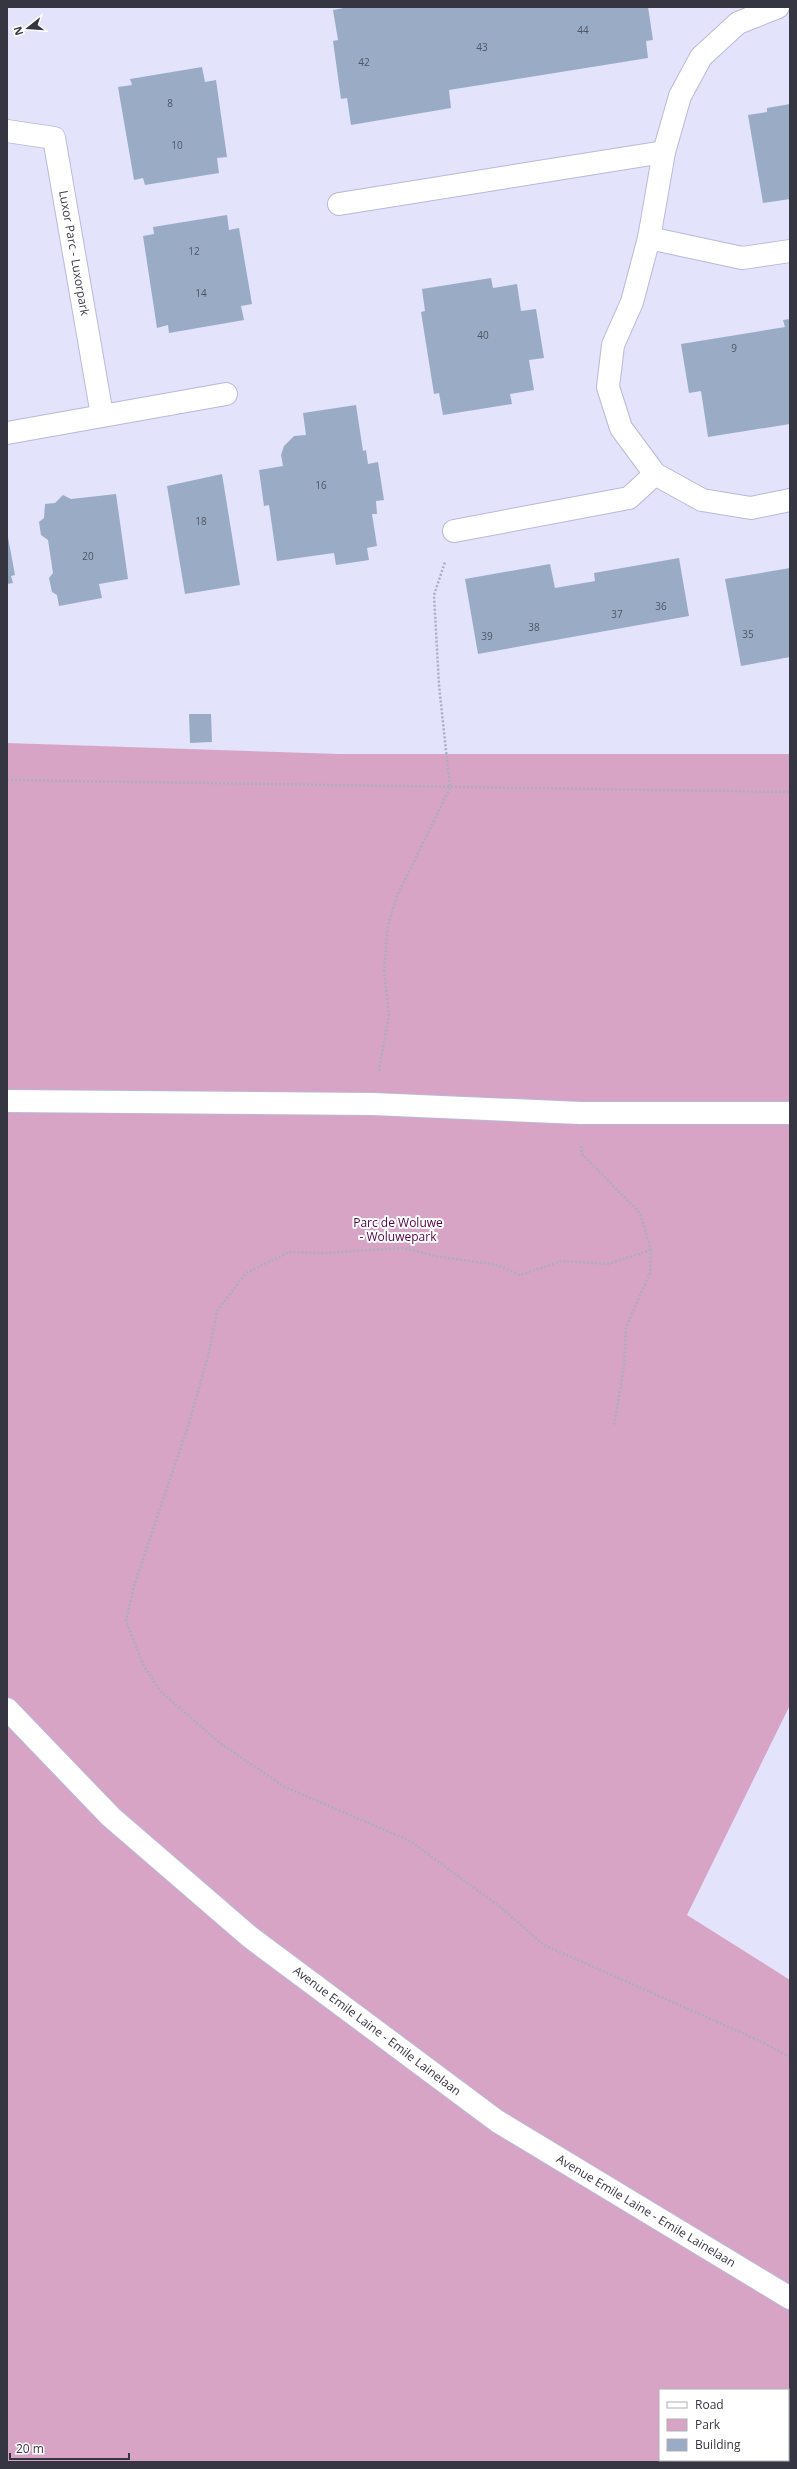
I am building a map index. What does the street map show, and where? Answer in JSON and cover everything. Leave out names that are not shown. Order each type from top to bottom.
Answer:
[{"type":"street","points":[[778,7],[738,22],[701,57],[680,96],[664,152],[650,238],[632,302],[613,345],[608,387],[621,428],[655,474],[702,500],[751,508],[790,500]]},
{"type":"street","name":"Luxor Parc - Luxorpark","points":[[7,131],[54,138],[102,415]]},
{"type":"street","points":[[339,204],[664,152]]},
{"type":"street","points":[[650,238],[742,258],[790,251]]},
{"type":"street","points":[[7,433],[226,394]]},
{"type":"street","points":[[454,530],[629,498],[655,474]]},
{"type":"street","points":[[7,1101],[373,1104],[580,1112],[790,1113]]},
{"type":"street","name":"Avenue Emile Laine - Emile Lainelaan","points":[[7,1709],[111,1817],[250,1937],[497,2121],[790,2298]]},
{"type":"path","points":[[382,1056],[389,1014],[384,973],[388,925],[397,896],[450,788],[439,685],[434,595],[454,530]]},
{"type":"path","points":[[7,780],[450,788],[790,792]]},
{"type":"path","points":[[582,1154],[640,1213],[651,1250],[650,1273],[626,1327],[624,1367],[614,1426]]},
{"type":"path","points":[[651,1250],[608,1264],[562,1261],[520,1275],[497,1266],[442,1257],[402,1248],[324,1253],[289,1252],[246,1273],[217,1311],[207,1361],[188,1426],[134,1586],[126,1621],[142,1664],[160,1691],[220,1743],[285,1787],[410,1841],[499,1906],[544,1945],[758,2040],[790,2057]]},
{"type":"green space","name":"Parc de Woluwe - Woluwepark","points":[[7,743],[339,754],[790,754],[790,1705],[687,1915],[790,1980],[790,2462],[7,2462]]},
{"type":"building","points":[[349,7],[648,7],[653,40],[646,41],[648,58],[449,90],[451,108],[351,125],[347,98],[341,99],[333,41],[338,40],[333,10]]},
{"type":"building","points":[[202,67],[205,82],[216,80],[227,157],[217,158],[219,173],[145,185],[143,178],[134,180],[118,87],[132,85],[130,79]]},
{"type":"building","points":[[790,104],[790,199],[763,203],[748,115],[767,112],[767,108]]},
{"type":"building","points":[[227,215],[229,230],[239,228],[252,304],[241,306],[244,320],[169,333],[168,325],[157,328],[143,236],[154,234],[153,227]]},
{"type":"building","points":[[491,278],[493,288],[517,284],[521,311],[536,309],[544,358],[529,360],[534,390],[510,394],[512,404],[443,415],[439,393],[434,394],[421,312],[425,311],[422,289]]},
{"type":"building","points":[[790,319],[790,424],[708,437],[701,391],[689,393],[681,344],[785,327],[783,320]]},
{"type":"building","points":[[356,405],[363,451],[366,450],[368,464],[378,462],[384,500],[376,501],[377,514],[372,514],[377,546],[367,548],[369,560],[336,565],[334,553],[277,561],[269,505],[264,506],[259,470],[283,466],[281,455],[284,446],[294,436],[306,435],[303,413]]},
{"type":"building","points":[[222,474],[240,585],[185,594],[167,486]]},
{"type":"building","points":[[116,494],[128,579],[99,584],[102,598],[59,606],[57,595],[52,592],[49,578],[53,573],[48,540],[41,535],[39,522],[44,518],[45,504],[55,503],[63,495],[71,499]]},
{"type":"building","points":[[7,532],[15,575],[11,576],[13,583],[7,584]]},
{"type":"building","points":[[679,558],[689,616],[478,654],[465,579],[550,564],[555,588],[595,581],[594,573]]},
{"type":"building","points":[[790,568],[790,657],[741,666],[725,579]]},
{"type":"building","points":[[189,714],[211,714],[212,742],[190,743]]}]
